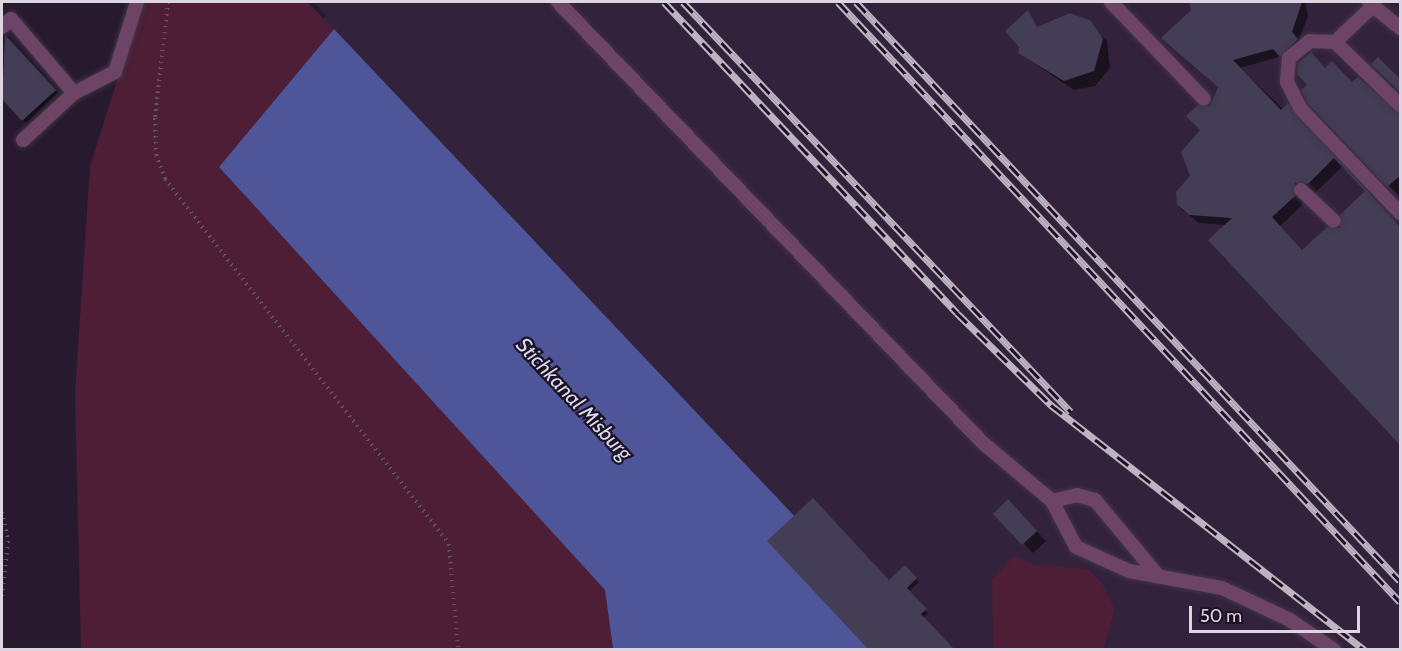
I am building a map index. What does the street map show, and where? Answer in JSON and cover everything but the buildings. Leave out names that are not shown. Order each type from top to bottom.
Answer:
[{"type":"lane","points":[[23,140],[74,93],[115,72],[137,2]]},
{"type":"lane","points":[[558,2],[966,426],[1052,501],[1068,539],[1082,552],[1129,572],[1222,588],[1290,620],[1334,650]]},
{"type":"lane","points":[[1111,2],[1204,99]]},
{"type":"lane","points":[[1335,42],[1371,4],[1401,27]]},
{"type":"lane","points":[[2,27],[11,20],[74,93]]},
{"type":"lane","points":[[1401,105],[1335,42],[1310,41],[1293,53],[1285,70],[1290,92],[1401,213]]},
{"type":"lane","points":[[1301,190],[1334,220]]},
{"type":"lane","points":[[1052,501],[1077,495],[1095,500],[1158,576]]},
{"type":"path","points":[[168,2],[155,118],[156,155],[165,179],[449,544],[458,650]]},
{"type":"path","points":[[2,512],[8,541],[2,597]]},
{"type":"shaded area","points":[[142,2],[307,2],[334,29],[219,167],[605,590],[613,649],[81,650],[75,394],[90,166]]},
{"type":"shaded area","points":[[313,2],[1400,2],[1400,649],[1104,649],[1115,611],[1079,649],[635,649],[197,167],[326,15]]},
{"type":"shaded area","points":[[1014,556],[1035,565],[1088,569],[1102,583],[1115,610],[1104,649],[993,649],[992,579]]},
{"type":"water","name":"Stichkanal Misburg","points":[[334,29],[920,649],[613,649],[605,590],[219,167]]},
{"type":"railway","points":[[664,2],[957,313],[1051,405],[1365,650]]},
{"type":"railway","points":[[683,2],[1071,412]]},
{"type":"railway","points":[[838,2],[1400,602]]},
{"type":"railway","points":[[856,2],[1400,581]]}]
